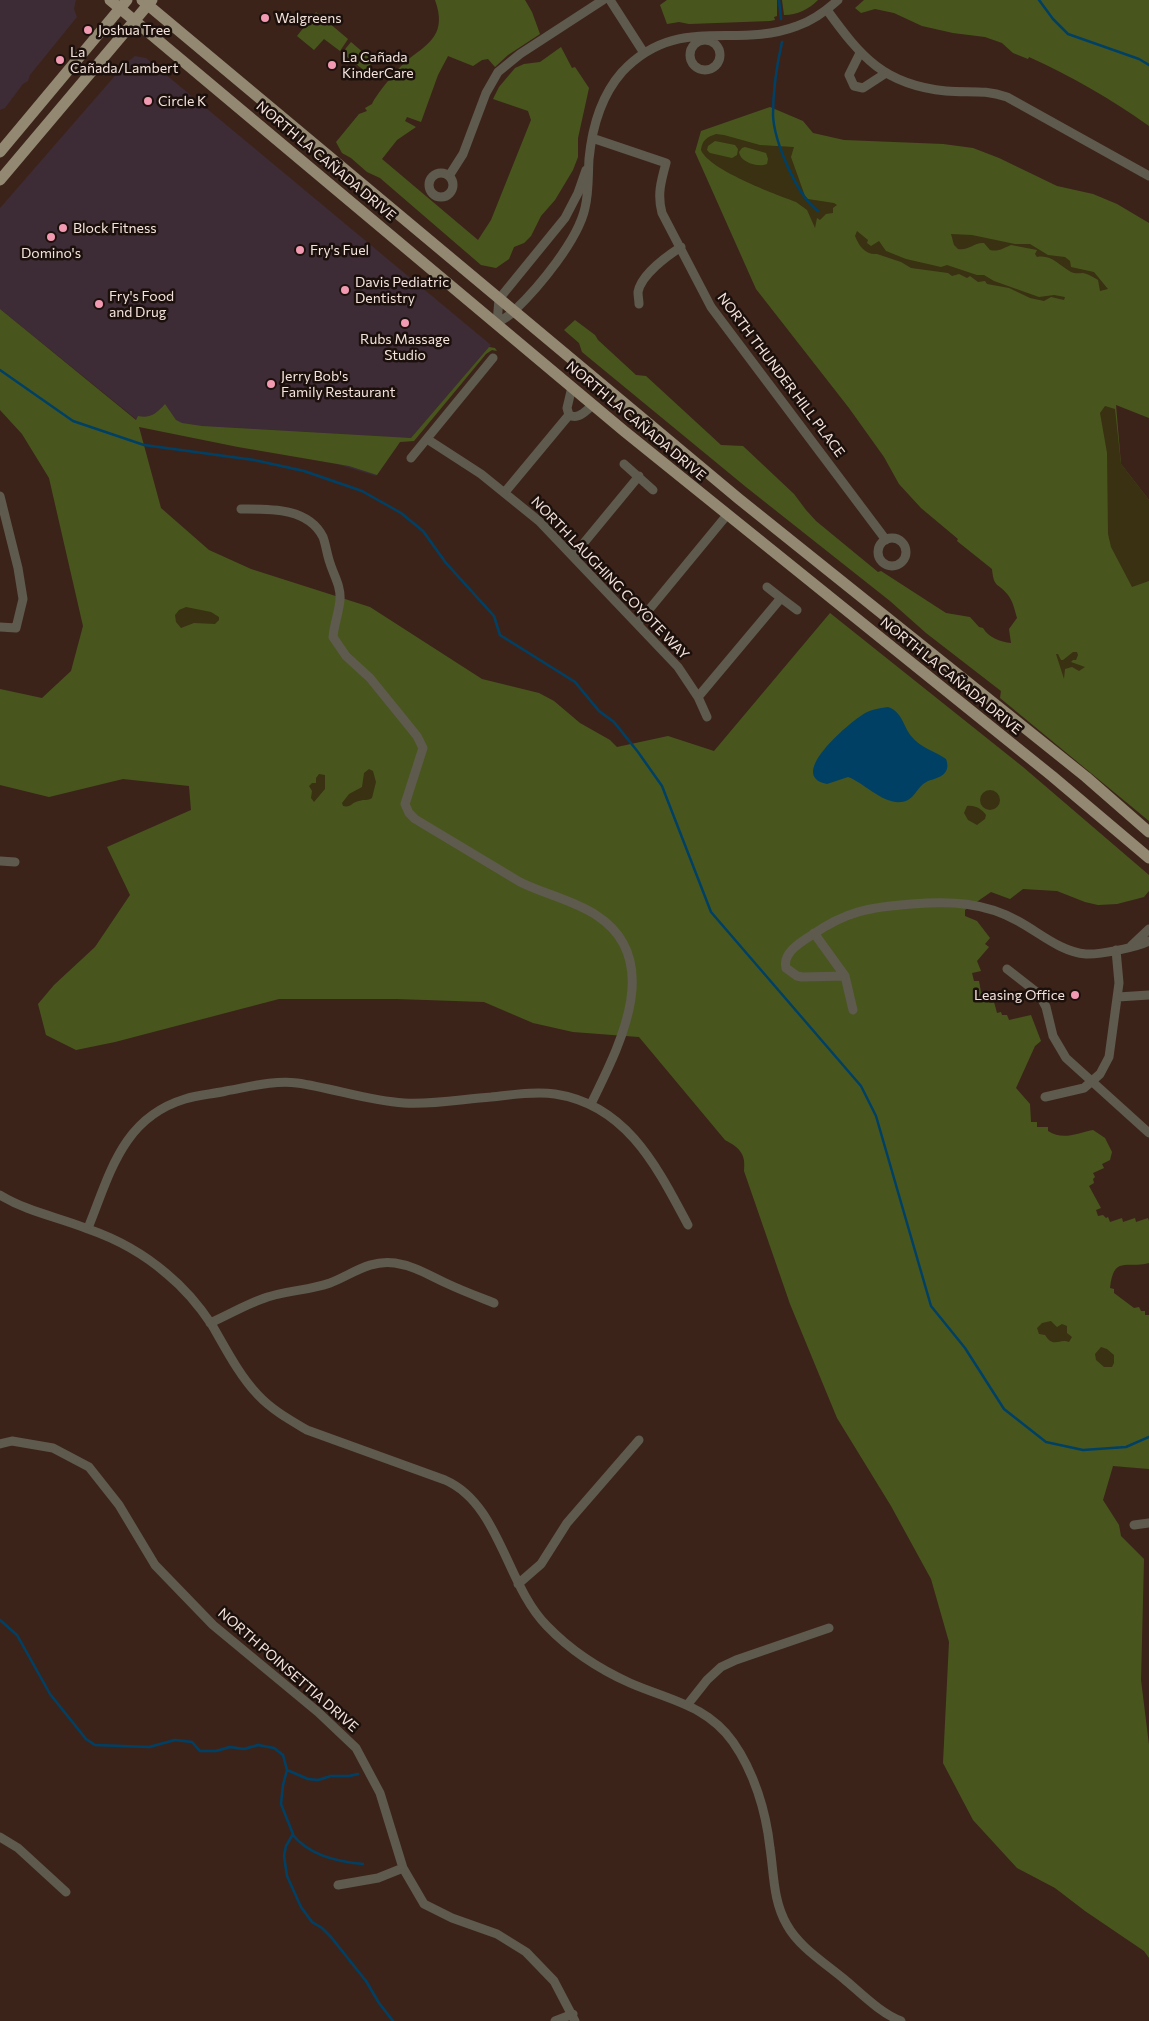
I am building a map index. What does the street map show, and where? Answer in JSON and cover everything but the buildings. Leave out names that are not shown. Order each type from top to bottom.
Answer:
[{"type":"main road","name":"NORTH LA CAÑADA DRIVE","points":[[110,0],[124,4],[134,20],[593,405],[1052,776],[1149,858]]},
{"type":"main road","name":"NORTH LA CAÑADA DRIVE","points":[[147,2],[739,499],[1086,777],[1149,832]]},
{"type":"main road","points":[[0,180],[147,2]]},
{"type":"main road","points":[[0,152],[124,4]]},
{"type":"main road","points":[[864,625],[876,610]]},
{"type":"street","points":[[449,176],[463,154],[486,93],[498,72],[520,54],[603,0]]},
{"type":"street","points":[[610,0],[644,53]]},
{"type":"street","points":[[497,323],[514,312],[561,256],[582,220],[587,200],[592,138],[602,104],[623,72],[644,53],[674,40],[758,34],[783,30],[797,26],[827,10],[838,0]]},
{"type":"street","points":[[827,10],[860,53],[886,73],[902,81],[931,90],[985,91],[1007,97],[1149,176]]},
{"type":"street","points":[[860,53],[849,71],[849,79],[854,86],[863,88],[886,73]]},
{"type":"street","name":"NORTH THUNDER HILL PLACE","points":[[592,138],[666,163],[659,186],[658,200],[662,213],[702,290],[719,318],[886,540]]},
{"type":"street","points":[[497,323],[499,299],[565,218],[578,193],[589,160]]},
{"type":"street","points":[[639,304],[638,292],[644,281],[665,257],[681,247]]},
{"type":"street","points":[[411,458],[493,358]]},
{"type":"street","points":[[569,415],[567,408],[572,387]]},
{"type":"street","points":[[569,415],[579,416],[593,405]]},
{"type":"street","points":[[505,492],[569,415]]},
{"type":"street","name":"NORTH LAUGHING COYOTE WAY","points":[[427,438],[505,492],[539,521],[678,667],[698,697],[707,717]]},
{"type":"street","points":[[624,464],[653,490]]},
{"type":"street","points":[[573,556],[639,476]]},
{"type":"street","points":[[0,496],[18,568],[23,599],[16,628],[0,627]]},
{"type":"street","points":[[241,510],[276,508],[297,514],[313,525],[323,537],[330,564],[338,583],[340,600],[332,637],[346,656],[370,678],[418,736],[423,748],[405,804],[408,812],[520,882],[585,908],[597,915],[610,926],[624,945],[630,958],[634,986],[618,1047],[591,1104]]},
{"type":"street","points":[[638,623],[727,515]]},
{"type":"street","points":[[768,587],[797,610]]},
{"type":"street","points":[[698,697],[781,598]]},
{"type":"street","points":[[0,861],[15,862]]},
{"type":"street","points":[[845,976],[797,976],[786,968],[786,959],[790,952],[814,933],[848,915],[873,907],[945,902],[987,907],[1018,921],[1050,941],[1086,954],[1116,950],[1149,942]]},
{"type":"street","points":[[1131,946],[1149,929]]},
{"type":"street","points":[[814,933],[845,976],[853,1010]]},
{"type":"street","points":[[1045,1097],[1084,1088],[1100,1074],[1109,1057],[1119,983],[1116,950]]},
{"type":"street","points":[[1007,969],[1039,994],[1046,1007],[1053,1036],[1066,1058],[1149,1134]]},
{"type":"street","points":[[1118,996],[1149,996]]},
{"type":"street","points":[[88,1228],[117,1158],[132,1132],[167,1106],[186,1098],[264,1084],[295,1083],[386,1102],[409,1104],[524,1094],[553,1094],[591,1104],[623,1125],[635,1138],[670,1190],[688,1226]]},
{"type":"street","points":[[0,1195],[19,1206],[88,1228],[123,1244],[151,1261],[182,1289],[210,1323],[242,1376],[258,1395],[289,1420],[307,1430],[436,1477],[460,1488],[472,1498],[480,1509],[518,1584],[545,1625],[592,1664],[631,1683],[688,1704],[705,1714],[732,1740],[748,1767],[756,1786],[767,1828],[775,1894],[787,1925],[797,1938],[823,1961],[882,2010],[902,2021]]},
{"type":"street","points":[[210,1323],[263,1298],[325,1284],[362,1267],[392,1262],[406,1265],[494,1303]]},
{"type":"street","points":[[518,1584],[540,1564],[566,1523],[639,1440]]},
{"type":"street","name":"NORTH POINSETTIA DRIVE","points":[[0,1444],[12,1442],[53,1448],[89,1468],[119,1504],[155,1565],[213,1625],[318,1712],[356,1748],[380,1793],[403,1868],[424,1904],[452,1918],[497,1934],[526,1952],[554,1981],[574,2018]]},
{"type":"street","points":[[1134,1525],[1149,1523]]},
{"type":"street","points":[[688,1704],[707,1680],[721,1668],[736,1660],[829,1628]]},
{"type":"street","points":[[0,1838],[18,1848],[66,1892]]},
{"type":"street","points":[[338,1885],[378,1878],[403,1868]]},
{"type":"street","points":[[555,2021],[574,2018]]},
{"type":"shaded area","points":[[0,0],[76,0],[74,9],[77,17],[30,75],[28,81],[23,84],[5,108],[0,110]]},
{"type":"shaded area","points":[[135,56],[146,58],[491,345],[409,441],[400,442],[376,476],[337,464],[219,441],[137,420],[0,309],[0,208],[126,63]]},
{"type":"green space","points":[[435,0],[525,0],[532,12],[540,34],[508,55],[495,67],[488,59],[482,60],[473,66],[448,56],[438,75],[421,122],[407,117],[405,121],[416,127],[397,140],[382,159],[478,240],[491,220],[531,120],[528,111],[493,99],[499,87],[515,68],[524,64],[540,62],[561,47],[572,68],[575,67],[589,88],[578,138],[578,157],[573,170],[555,200],[541,216],[531,236],[524,243],[514,247],[509,259],[496,268],[481,265],[380,178],[367,172],[342,153],[336,142],[359,114],[367,111],[365,108],[372,104],[401,66],[430,42],[438,29],[439,21]]},
{"type":"green space","points":[[667,0],[777,0],[777,16],[774,17],[775,20],[770,21],[689,24],[679,22],[667,24],[660,5]]},
{"type":"green space","points":[[782,0],[818,0],[802,11],[784,15]]},
{"type":"green space","points":[[864,0],[1149,0],[1149,126],[1090,88],[1029,57],[1028,59],[1013,53],[1002,43],[985,37],[953,33],[922,26],[894,13],[875,9],[861,13],[855,8]]},
{"type":"green space","points":[[316,12],[348,39],[340,51],[324,39],[314,50],[297,36]]},
{"type":"green space","points":[[351,42],[373,61],[365,71],[342,53]]},
{"type":"green space","points":[[770,107],[803,121],[813,133],[844,140],[943,144],[973,148],[999,158],[1057,186],[1093,194],[1117,204],[1149,223],[1149,418],[1116,405],[1121,464],[1149,500],[1149,821],[1000,698],[1001,691],[926,633],[890,601],[746,487],[582,352],[579,343],[564,330],[575,320],[595,335],[636,375],[646,376],[721,445],[743,446],[794,494],[816,521],[878,572],[881,571],[946,613],[970,617],[991,636],[1003,642],[1011,643],[1009,629],[1017,618],[1014,606],[1010,597],[995,583],[992,569],[957,541],[958,539],[921,508],[899,484],[884,457],[849,408],[756,289],[695,152],[701,131]]},
{"type":"green space","points":[[0,309],[136,420],[138,416],[146,417],[153,414],[165,404],[176,420],[182,423],[202,426],[411,438],[489,347],[495,348],[497,351],[492,350],[486,354],[414,441],[400,442],[377,475],[349,466],[238,447],[139,427],[161,508],[209,550],[251,569],[370,607],[482,679],[539,693],[554,701],[580,723],[610,740],[617,747],[668,736],[714,751],[830,613],[1023,767],[1149,875],[1149,891],[1144,897],[1117,904],[1098,905],[1057,891],[1023,889],[1010,899],[991,892],[965,910],[965,916],[977,921],[990,938],[985,944],[989,947],[977,961],[981,971],[972,973],[974,981],[979,981],[981,992],[986,991],[989,1003],[994,1002],[997,1013],[1001,1012],[1002,1015],[1007,1015],[1009,1020],[1031,1015],[1041,1041],[1035,1046],[1016,1088],[1030,1104],[1031,1122],[1037,1122],[1037,1127],[1048,1127],[1048,1131],[1054,1134],[1065,1136],[1093,1130],[1105,1138],[1112,1152],[1110,1160],[1102,1164],[1104,1168],[1093,1173],[1095,1177],[1093,1179],[1094,1183],[1089,1186],[1101,1208],[1096,1210],[1098,1216],[1108,1217],[1110,1222],[1122,1218],[1123,1222],[1135,1218],[1136,1222],[1148,1218],[1149,1221],[1149,1263],[1118,1267],[1114,1271],[1110,1288],[1114,1289],[1114,1293],[1134,1308],[1139,1307],[1141,1311],[1145,1311],[1145,1315],[1149,1315],[1149,1469],[1113,1466],[1103,1500],[1119,1525],[1121,1536],[1144,1559],[1141,1680],[1149,1745],[1149,1958],[1144,1951],[1055,1888],[1017,1868],[973,1820],[943,1763],[949,1642],[931,1579],[891,1506],[837,1418],[790,1304],[744,1171],[744,1160],[741,1152],[725,1140],[639,1037],[573,1032],[533,1023],[484,1002],[397,999],[279,999],[115,1042],[76,1050],[46,1035],[38,1004],[54,985],[95,947],[130,895],[107,847],[191,810],[189,786],[123,779],[49,797],[0,785],[0,689],[42,698],[71,671],[83,626],[49,478],[22,434],[0,410]]},
{"type":"sand","points":[[716,134],[760,145],[794,147],[791,157],[805,196],[808,199],[834,203],[837,205],[833,208],[833,213],[826,214],[820,220],[817,218],[815,228],[807,210],[796,202],[744,180],[716,165],[701,150],[704,141]],"holes":[[[715,141],[735,145],[738,149],[737,155],[732,158],[710,153],[707,150],[708,146]],[[745,147],[766,153],[767,164],[754,165],[743,159],[739,152]]]},
{"type":"sand","points":[[857,231],[868,240],[867,243],[871,246],[879,241],[886,251],[906,259],[941,267],[947,265],[977,275],[984,275],[994,281],[1039,297],[1054,295],[1065,297],[1064,300],[1051,297],[1044,301],[1030,298],[1009,288],[987,284],[985,281],[978,282],[970,276],[967,278],[959,274],[952,276],[948,273],[911,268],[901,262],[866,251],[855,236]]},
{"type":"sand","points":[[951,234],[972,235],[1015,244],[1030,244],[1048,255],[1065,257],[1070,261],[1071,267],[1094,272],[1108,289],[1100,291],[1098,280],[1083,273],[1071,272],[1047,257],[1037,257],[1035,254],[1037,250],[1011,245],[1001,249],[990,250],[984,243],[965,249],[958,249],[954,245]]},
{"type":"sand","points":[[1105,406],[1115,409],[1121,464],[1149,500],[1149,581],[1132,587],[1111,547],[1108,534],[1107,453],[1100,413]]},
{"type":"sand","points":[[186,607],[211,612],[219,617],[219,620],[215,624],[194,623],[181,628],[176,622],[175,615],[179,610]]},
{"type":"sand","points":[[1073,652],[1077,652],[1078,655],[1076,660],[1071,662],[1085,667],[1079,671],[1072,667],[1065,669],[1064,679],[1056,654],[1063,660]]},
{"type":"sand","points":[[369,769],[373,771],[376,782],[372,798],[343,806],[342,803],[349,794],[362,787],[364,773]]},
{"type":"sand","points":[[319,774],[325,775],[325,789],[314,802],[311,798],[312,791],[309,786],[312,783],[316,783],[316,778]]},
{"type":"sand","points":[[986,790],[994,790],[1000,796],[1000,804],[994,810],[986,810],[980,804],[980,796]]},
{"type":"sand","points":[[967,806],[980,809],[986,815],[985,819],[977,825],[968,820],[964,813]]},
{"type":"sand","points":[[1051,1321],[1057,1327],[1062,1324],[1067,1326],[1067,1333],[1072,1337],[1069,1342],[1054,1342],[1045,1335],[1039,1334],[1037,1328],[1042,1323]]},
{"type":"sand","points":[[1101,1347],[1114,1355],[1112,1367],[1104,1367],[1096,1360],[1095,1354]]},
{"type":"water","points":[[888,707],[897,712],[916,741],[946,759],[947,767],[944,773],[920,787],[908,800],[900,802],[885,799],[848,777],[827,784],[816,779],[813,771],[816,761],[845,728],[865,713]]},
{"type":"waterway","points":[[779,0],[781,19]]},
{"type":"waterway","points":[[1039,0],[1053,19],[1068,34],[1139,59],[1149,65]]},
{"type":"waterway","points":[[782,42],[775,88],[774,126],[782,153],[795,181],[810,204],[818,211]]},
{"type":"waterway","points":[[0,370],[73,421],[144,445],[254,460],[304,471],[362,491],[401,513],[423,531],[446,563],[494,616],[500,635],[575,682],[599,711],[614,722],[638,752],[662,786],[711,912],[861,1086],[876,1116],[931,1306],[965,1348],[1004,1409],[1046,1442],[1083,1450],[1126,1447],[1149,1437]]},
{"type":"waterway","points":[[0,1620],[17,1635],[50,1694],[86,1739],[95,1745],[149,1747],[175,1740],[192,1742],[200,1751],[216,1751],[230,1747],[244,1749],[258,1745],[274,1748],[283,1755],[287,1770],[281,1804],[293,1834],[286,1846],[284,1856],[287,1876],[301,1907],[312,1922],[331,1937],[366,1981],[379,2003],[393,2021]]},
{"type":"waterway","points":[[287,1770],[308,1779],[318,1780],[331,1776],[358,1774]]},
{"type":"waterway","points":[[293,1835],[307,1848],[325,1856],[363,1864]]},
{"type":"place","name":"Walgreens","points":[[265,18]]},
{"type":"place","name":"Joshua Tree","points":[[88,30]]},
{"type":"place","name":"La Cañada/Lambert","points":[[60,60]]},
{"type":"place","name":"La Cañada KinderCare","points":[[332,65]]},
{"type":"place","name":"Circle K","points":[[148,101]]},
{"type":"place","name":"Block Fitness","points":[[63,228]]},
{"type":"place","name":"Domino's","points":[[51,237]]},
{"type":"place","name":"Fry's Fuel","points":[[300,250]]},
{"type":"place","name":"Davis Pediatric Dentistry","points":[[345,290]]},
{"type":"place","name":"Fry's Food and Drug","points":[[99,304]]},
{"type":"place","name":"Rubs Massage Studio","points":[[405,323]]},
{"type":"place","name":"Jerry Bob's Family Restaurant","points":[[271,384]]},
{"type":"place","name":"Leasing Office","points":[[1075,995]]}]
